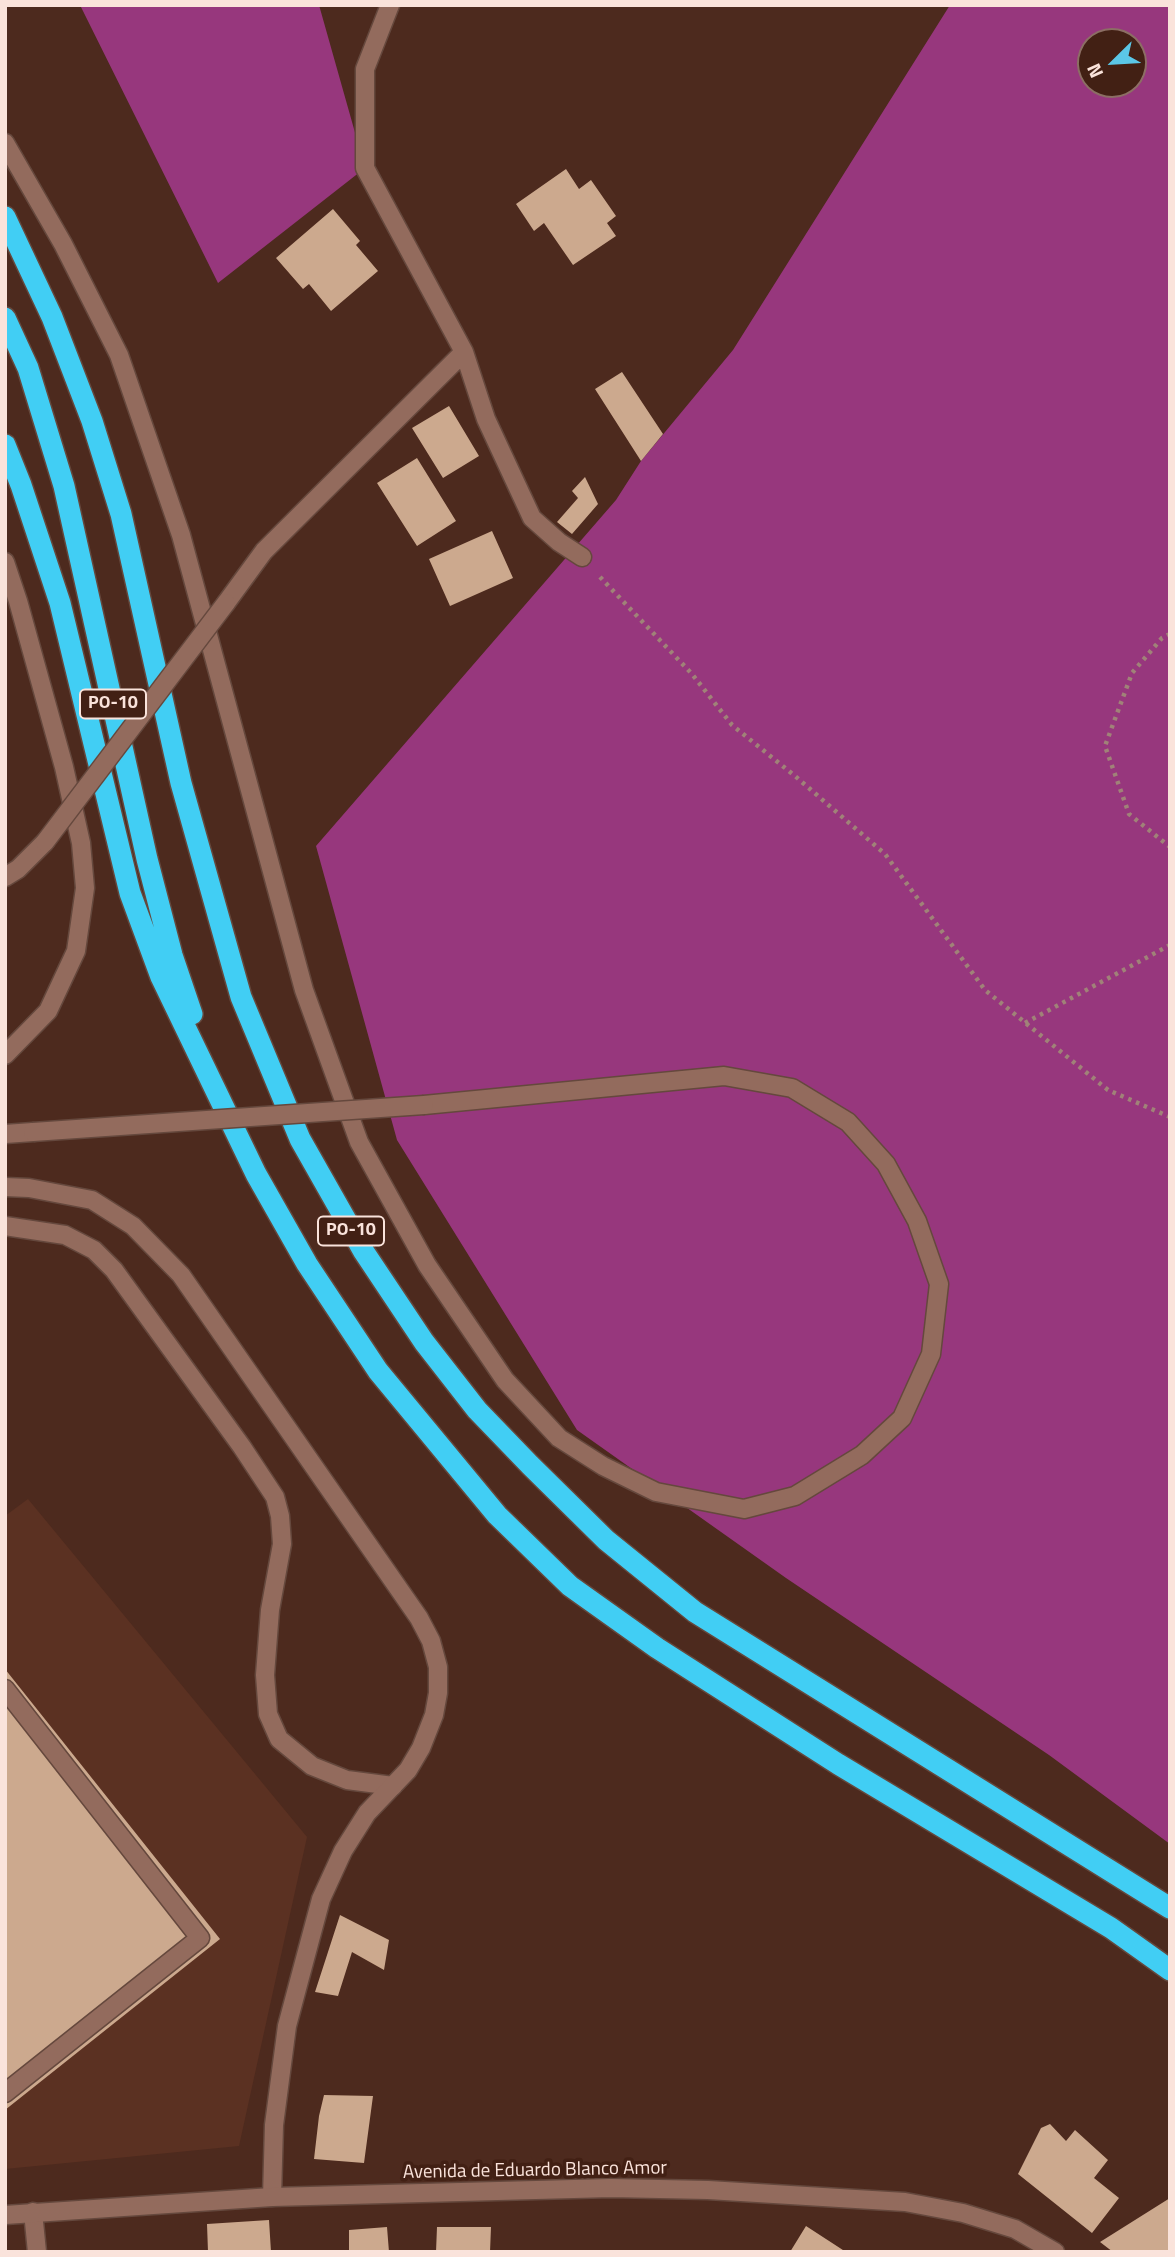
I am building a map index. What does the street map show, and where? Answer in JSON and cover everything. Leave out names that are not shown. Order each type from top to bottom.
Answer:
[{"type":"highway","name":"PO-10","points":[[5,217],[57,330],[92,421],[121,514],[181,783],[241,997],[300,1139],[364,1252],[424,1342],[477,1410],[530,1465],[606,1540],[695,1612],[1170,1908]]},
{"type":"highway","name":"PO-10","points":[[5,318],[28,368],[64,486],[147,859],[173,955],[217,1093],[256,1174],[307,1264],[379,1371],[497,1515],[570,1586],[657,1648],[838,1764],[1111,1928],[1170,1970]]},
{"type":"highway","points":[[5,445],[60,603],[130,893],[161,977],[217,1093]]},
{"type":"street","points":[[390,5],[365,69],[365,168],[464,352],[486,419],[531,518],[582,557]]},
{"type":"street","points":[[5,143],[63,244],[119,355],[181,535],[304,990],[359,1142],[427,1265],[505,1380],[559,1438],[603,1466],[656,1492],[744,1509],[795,1496],[862,1455],[902,1418],[932,1354],[939,1284],[917,1221],[886,1164],[848,1122],[792,1088],[724,1076],[424,1105],[5,1134]]},
{"type":"street","points":[[5,877],[18,869],[45,842],[264,551],[464,352]]},
{"type":"street","points":[[5,562],[19,601],[64,767],[81,844],[85,888],[76,951],[48,1011],[5,1055]]},
{"type":"street","points":[[5,1187],[29,1188],[92,1200],[133,1226],[181,1275],[419,1618],[431,1641],[438,1667],[438,1693],[434,1715],[421,1748],[408,1770],[368,1813],[343,1851],[321,1899],[287,2026],[274,2125],[272,2197]]},
{"type":"street","points":[[5,1226],[65,1235],[94,1250],[114,1270],[242,1447],[275,1497],[280,1516],[282,1544],[270,1610],[265,1675],[268,1714],[279,1739],[312,1766],[347,1780],[393,1786]]},
{"type":"street","points":[[5,1689],[200,1938],[5,2093]]},
{"type":"street","name":"Avenida de Eduardo Blanco Amor","points":[[5,2215],[272,2197],[611,2188],[708,2190],[905,2202],[963,2213],[1015,2229],[1055,2252]]},
{"type":"street","points":[[33,2212],[37,2252]]},
{"type":"path","points":[[582,557],[692,674],[732,725],[885,855],[985,990],[1108,1090],[1170,1117]]},
{"type":"path","points":[[1170,634],[1162,638],[1132,673],[1105,746],[1129,814],[1170,847]]},
{"type":"path","points":[[1026,1023],[1170,945]]},
{"type":"shaded area","points":[[80,5],[319,5],[365,168],[218,283]]},
{"type":"shaded area","points":[[950,5],[1170,5],[1170,1844],[1049,1755],[786,1578],[577,1430],[397,1140],[316,846],[616,500],[641,461],[733,350]]},
{"type":"shaded area","points":[[28,1499],[307,1837],[239,2146],[5,2169],[5,1516]]},
{"type":"building","points":[[566,169],[579,189],[591,180],[616,216],[607,223],[616,236],[573,265],[544,223],[534,231],[516,204]]},
{"type":"building","points":[[333,209],[360,241],[356,245],[378,271],[331,311],[309,284],[303,289],[276,258]]},
{"type":"building","points":[[622,372],[663,434],[641,461],[595,389]]},
{"type":"building","points":[[449,406],[479,456],[443,478],[412,428]]},
{"type":"building","points":[[417,458],[456,521],[417,546],[377,483]]},
{"type":"building","points":[[585,477],[598,504],[572,534],[557,522],[578,498],[572,491]]},
{"type":"building","points":[[492,531],[513,578],[450,606],[429,559]]},
{"type":"building","points":[[5,1669],[220,1939],[5,2110]]},
{"type":"building","points":[[340,1915],[389,1940],[384,1970],[352,1952],[338,1996],[315,1992]]},
{"type":"building","points":[[324,2095],[373,2096],[364,2163],[314,2159]]},
{"type":"building","points":[[1050,2124],[1066,2141],[1075,2130],[1108,2160],[1094,2178],[1119,2198],[1092,2233],[1018,2174],[1041,2128]]},
{"type":"building","points":[[1170,2198],[1170,2252],[1113,2252],[1100,2242]]},
{"type":"building","points":[[269,2220],[271,2252],[208,2252],[207,2224]]},
{"type":"building","points":[[806,2226],[846,2252],[790,2252]]},
{"type":"building","points":[[387,2227],[389,2252],[349,2252],[349,2230]]},
{"type":"building","points":[[437,2227],[491,2227],[490,2252],[436,2252]]}]
